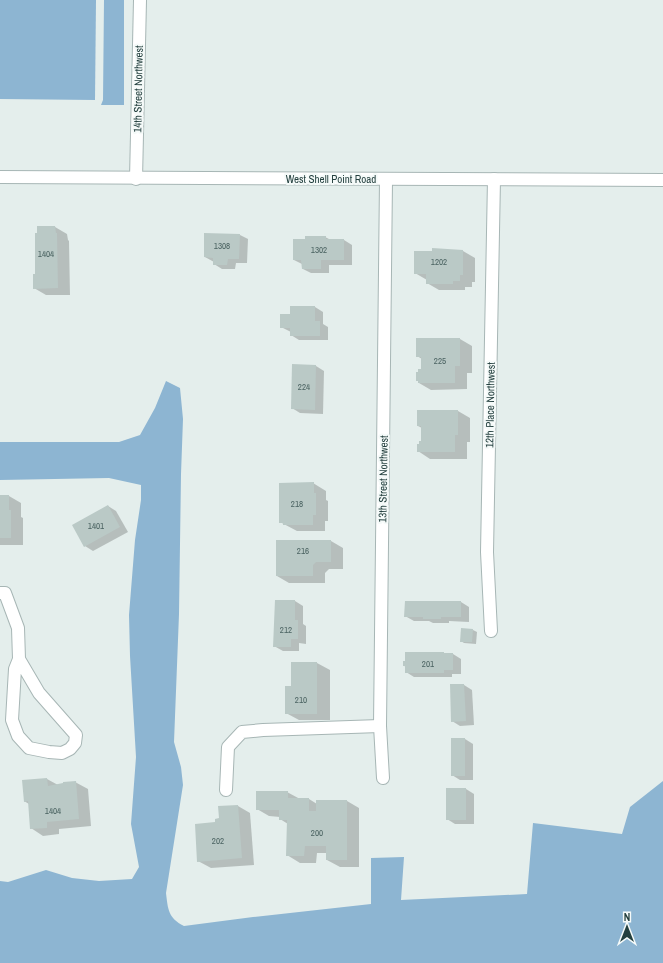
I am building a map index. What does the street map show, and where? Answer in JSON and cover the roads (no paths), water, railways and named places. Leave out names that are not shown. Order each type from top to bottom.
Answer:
[{"type":"street","name":"14th Street Northwest","points":[[136,178],[140,0]]},
{"type":"street","name":"West Shell Point Road","points":[[0,177],[386,180],[663,180]]},
{"type":"street","name":"12th Place Northwest","points":[[491,631],[487,552],[494,179]]},
{"type":"street","name":"13th Street Northwest","points":[[382,778],[380,726],[386,180]]},
{"type":"street","points":[[3,593],[18,628],[19,659],[15,669],[12,720],[18,736],[29,748],[62,753],[70,750],[75,743],[76,735],[39,693],[19,659]]},
{"type":"street","points":[[226,790],[228,747],[242,732],[380,726]]},
{"type":"water","points":[[0,0],[96,0],[95,100],[0,99]]},
{"type":"water","points":[[104,0],[124,0],[124,105],[101,105],[103,100]]},
{"type":"water","points":[[166,381],[180,388],[183,419],[179,614],[174,742],[181,767],[183,785],[166,893],[168,908],[175,920],[184,926],[371,904],[371,858],[404,857],[401,900],[527,894],[533,823],[622,834],[630,807],[663,781],[663,963],[0,963],[0,881],[8,882],[46,870],[72,878],[99,881],[132,879],[139,867],[131,824],[136,757],[129,615],[135,540],[141,500],[141,485],[109,478],[0,480],[0,442],[119,442],[140,435],[155,408]]}]
